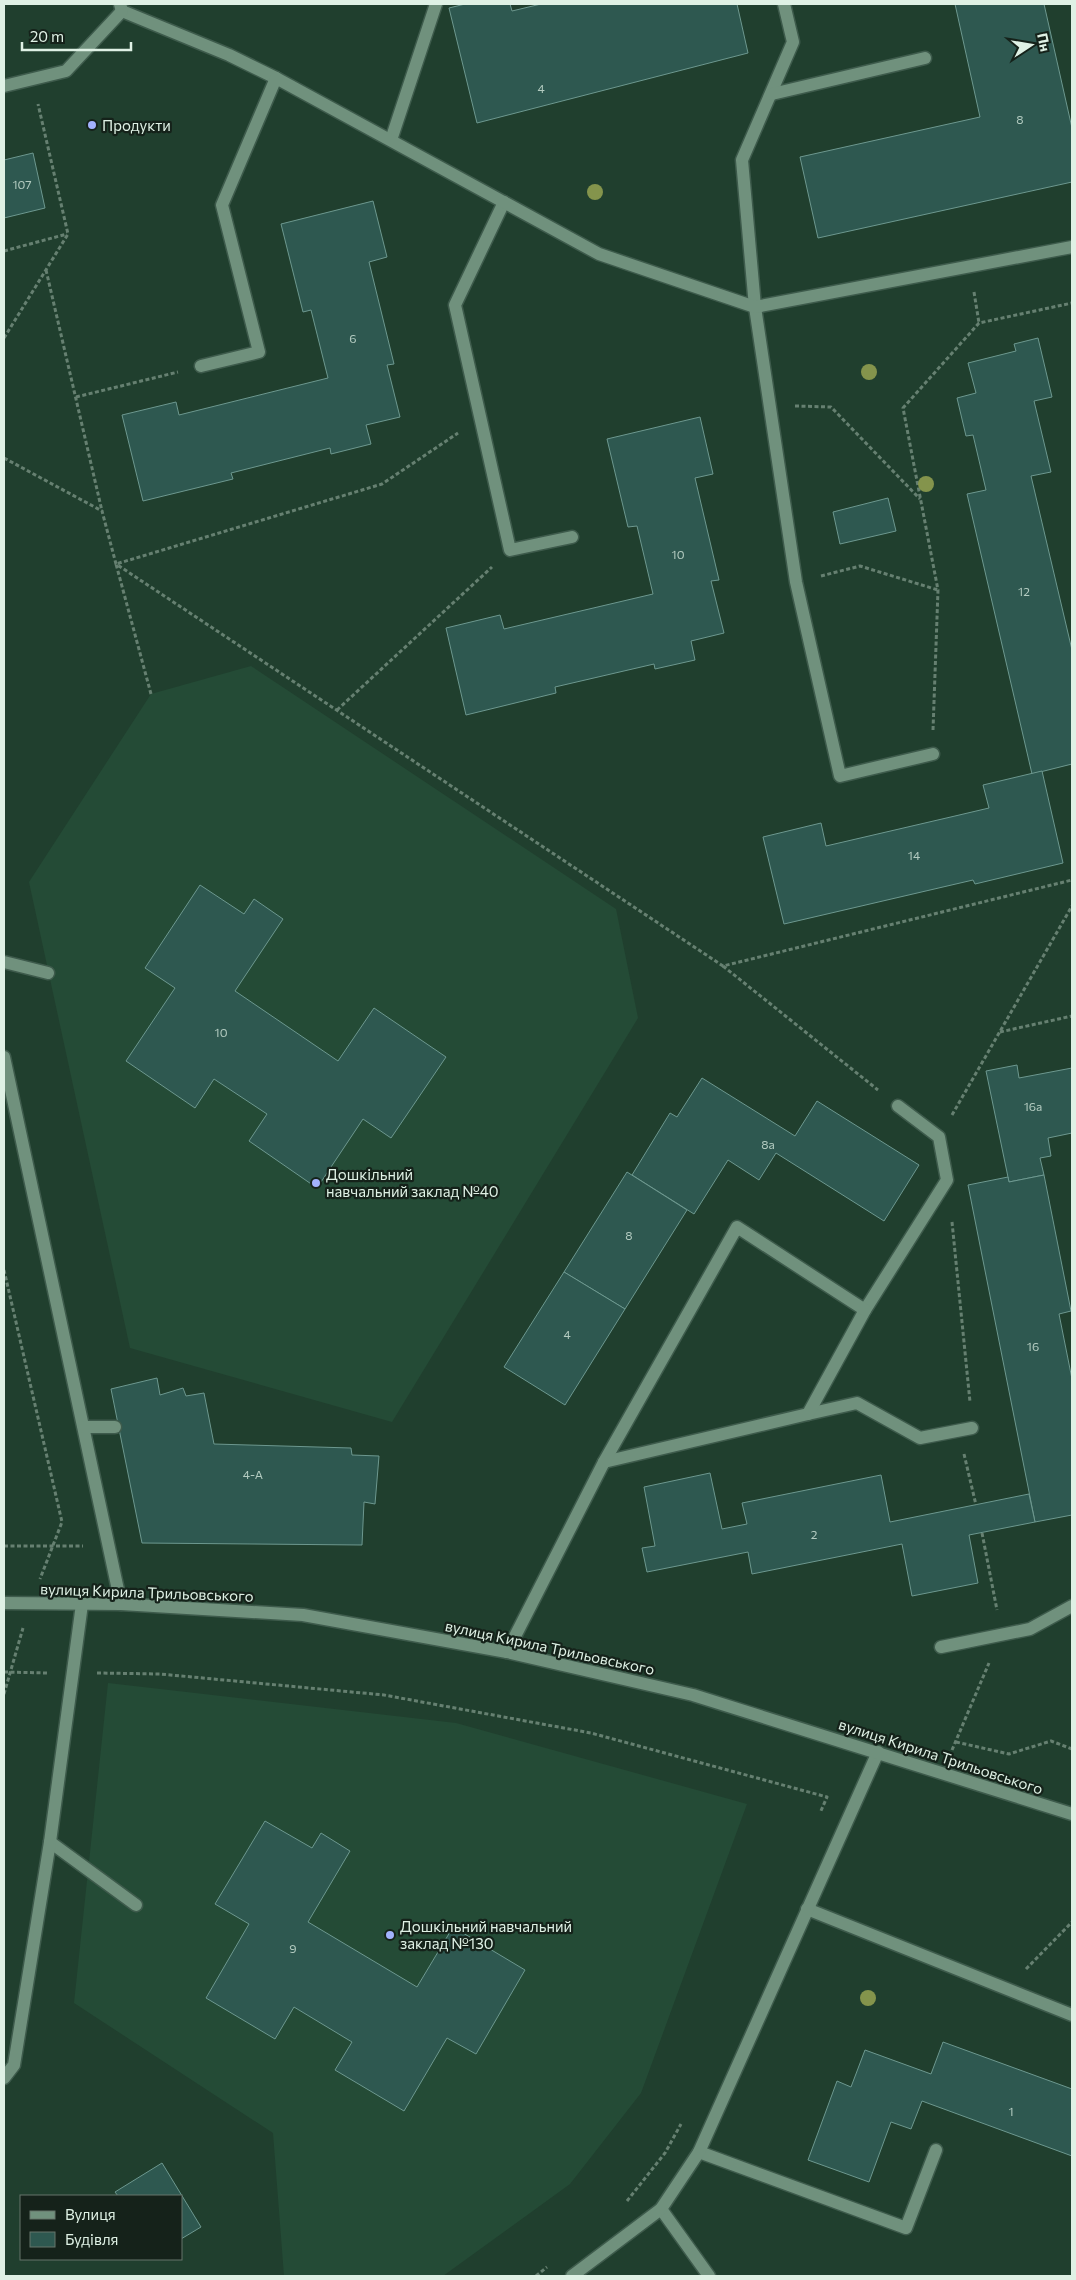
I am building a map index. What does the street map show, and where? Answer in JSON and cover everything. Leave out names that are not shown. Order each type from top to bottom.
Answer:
[{"type":"street","points":[[391,140],[436,4]]},
{"type":"street","points":[[784,4],[793,42],[742,160],[755,307],[768,405],[796,582],[840,776],[933,754]]},
{"type":"street","points":[[4,86],[66,71],[121,7],[276,78],[599,254],[755,307],[1072,247]]},
{"type":"street","points":[[772,94],[925,58]]},
{"type":"street","points":[[200,366],[259,352],[222,204],[276,78]]},
{"type":"street","points":[[504,202],[455,305],[510,550],[572,537]]},
{"type":"street","points":[[4,962],[48,972]]},
{"type":"street","points":[[4,1057],[121,1604]]},
{"type":"street","points":[[808,1414],[865,1310],[947,1180],[939,1137],[898,1106]]},
{"type":"street","points":[[507,1652],[604,1462],[736,1228],[865,1310]]},
{"type":"street","points":[[604,1462],[856,1403],[920,1438],[972,1428]]},
{"type":"street","points":[[84,1427],[115,1427]]},
{"type":"street","name":"вулиця Кирила Трильовського","points":[[4,1603],[121,1604],[303,1615],[507,1652],[693,1695],[1072,1814]]},
{"type":"street","points":[[4,2078],[14,2065],[50,1842],[82,1604]]},
{"type":"street","points":[[941,1647],[1030,1629],[1072,1606]]},
{"type":"street","points":[[572,2276],[661,2209],[699,2152],[878,1752]]},
{"type":"street","points":[[50,1842],[136,1905]]},
{"type":"street","points":[[807,1909],[1072,2015]]},
{"type":"street","points":[[699,2152],[906,2228],[936,2150]]},
{"type":"street","points":[[661,2209],[709,2276]]},
{"type":"path","points":[[4,338],[68,234],[33,79]]},
{"type":"path","points":[[4,251],[68,234]]},
{"type":"path","points":[[969,265],[979,324]]},
{"type":"path","points":[[46,269],[102,511],[151,694]]},
{"type":"path","points":[[933,754],[938,590],[903,408],[979,324],[1072,303]]},
{"type":"path","points":[[76,397],[200,366]]},
{"type":"path","points":[[768,405],[831,407],[920,500]]},
{"type":"path","points":[[116,564],[382,484],[481,418]]},
{"type":"path","points":[[4,458],[102,511]]},
{"type":"path","points":[[337,710],[510,550]]},
{"type":"path","points":[[116,564],[723,966],[898,1106]]},
{"type":"path","points":[[796,582],[860,566],[938,590]]},
{"type":"path","points":[[723,966],[1072,880]]},
{"type":"path","points":[[939,1137],[1072,906]]},
{"type":"path","points":[[1000,1032],[1072,1016]]},
{"type":"path","points":[[947,1180],[972,1428]]},
{"type":"path","points":[[4,1270],[62,1522],[30,1603],[4,1694]]},
{"type":"path","points":[[959,1431],[976,1505]]},
{"type":"path","points":[[942,1773],[1001,1635],[982,1533]]},
{"type":"path","points":[[4,1546],[109,1547]]},
{"type":"path","points":[[4,1672],[160,1674],[384,1695],[581,1732],[827,1796],[819,1815]]},
{"type":"path","points":[[956,1742],[1009,1754],[1050,1741],[1072,1749]]},
{"type":"path","points":[[1006,1989],[1072,1922]]},
{"type":"path","points":[[625,2203],[665,2153],[684,2120]]},
{"type":"path","points":[[536,2276],[551,2264]]},
{"type":"shaded area","name":"Дошкільний навчальний заклад №40","points":[[251,666],[616,909],[638,1018],[392,1422],[130,1348],[29,882],[151,694]]},
{"type":"shaded area","name":"Дошкільний навчальний заклад №130","points":[[108,1683],[456,1723],[747,1804],[641,2093],[570,2184],[443,2276],[284,2276],[273,2133],[74,2003]]},
{"type":"building","points":[[465,4],[510,4],[512,11],[541,4],[737,4],[748,53],[477,123],[449,8]]},
{"type":"building","points":[[955,4],[1044,4],[1072,128],[1072,182],[818,238],[800,157],[980,117]]},
{"type":"building","points":[[33,153],[45,208],[4,218],[4,160]]},
{"type":"building","points":[[373,201],[387,257],[369,262],[394,364],[387,365],[400,417],[366,425],[371,444],[331,454],[330,448],[231,473],[233,479],[143,501],[122,415],[176,402],[179,415],[328,378],[311,310],[303,312],[281,224]]},
{"type":"building","points":[[1038,338],[1052,397],[1034,401],[1051,472],[1031,476],[1072,650],[1072,764],[1032,774],[967,494],[986,490],[973,435],[966,436],[957,398],[976,393],[968,363],[1016,351],[1014,344]]},
{"type":"building","points":[[700,417],[713,474],[695,478],[719,580],[711,581],[724,633],[691,641],[695,660],[655,669],[654,664],[555,687],[556,693],[466,715],[446,628],[500,615],[504,629],[653,594],[637,526],[628,527],[607,439]]},
{"type":"building","points":[[888,498],[896,531],[840,544],[833,512]]},
{"type":"building","points":[[1042,771],[1063,863],[975,884],[973,880],[784,924],[763,837],[821,823],[826,846],[989,808],[983,785]]},
{"type":"building","points":[[200,885],[244,914],[254,899],[283,919],[235,991],[338,1061],[374,1008],[446,1057],[391,1138],[363,1119],[317,1188],[249,1141],[267,1114],[214,1079],[195,1108],[126,1061],[175,988],[145,968]]},
{"type":"building","points":[[1017,1065],[1019,1078],[1072,1068],[1072,1133],[1048,1138],[1051,1156],[1040,1158],[1044,1175],[1009,1182],[986,1071]]},
{"type":"building","points":[[702,1078],[795,1136],[817,1101],[919,1165],[884,1221],[776,1153],[759,1180],[728,1160],[694,1214],[632,1175],[670,1113],[677,1117]]},
{"type":"building","points":[[627,1172],[687,1210],[625,1309],[564,1272]]},
{"type":"building","points":[[1044,1175],[1071,1311],[1059,1314],[1072,1379],[1072,1515],[1035,1522],[968,1185],[1008,1177],[1009,1182]]},
{"type":"building","points":[[564,1272],[625,1309],[565,1405],[504,1367]]},
{"type":"building","points":[[157,1378],[160,1395],[183,1388],[186,1396],[204,1393],[214,1444],[351,1448],[352,1455],[379,1456],[375,1504],[364,1502],[362,1545],[142,1543],[111,1389]]},
{"type":"building","points":[[710,1473],[722,1529],[747,1524],[742,1503],[881,1475],[890,1522],[1029,1494],[1035,1522],[969,1535],[978,1583],[912,1596],[902,1544],[752,1574],[748,1552],[647,1572],[642,1548],[655,1546],[644,1487]]},
{"type":"building","points":[[265,1821],[312,1848],[321,1833],[350,1851],[308,1922],[417,1987],[453,1927],[525,1970],[476,2054],[447,2038],[404,2111],[335,2070],[352,2042],[294,2007],[275,2039],[206,1998],[249,1924],[215,1904]]},
{"type":"building","points":[[943,2042],[1072,2089],[1072,2156],[922,2101],[911,2129],[891,2122],[869,2182],[808,2160],[837,2081],[851,2087],[865,2050],[931,2074]]},
{"type":"building","points":[[162,2163],[182,2195],[117,2195],[115,2192]]},
{"type":"building","points":[[182,2196],[201,2227],[182,2238]]},
{"type":"place","name":"Продукти","points":[[92,125]]},
{"type":"place","name":"Дошкільний навчальний заклад №40","points":[[316,1183]]},
{"type":"place","name":"Дошкільний навчальний заклад №130","points":[[390,1935]]}]
